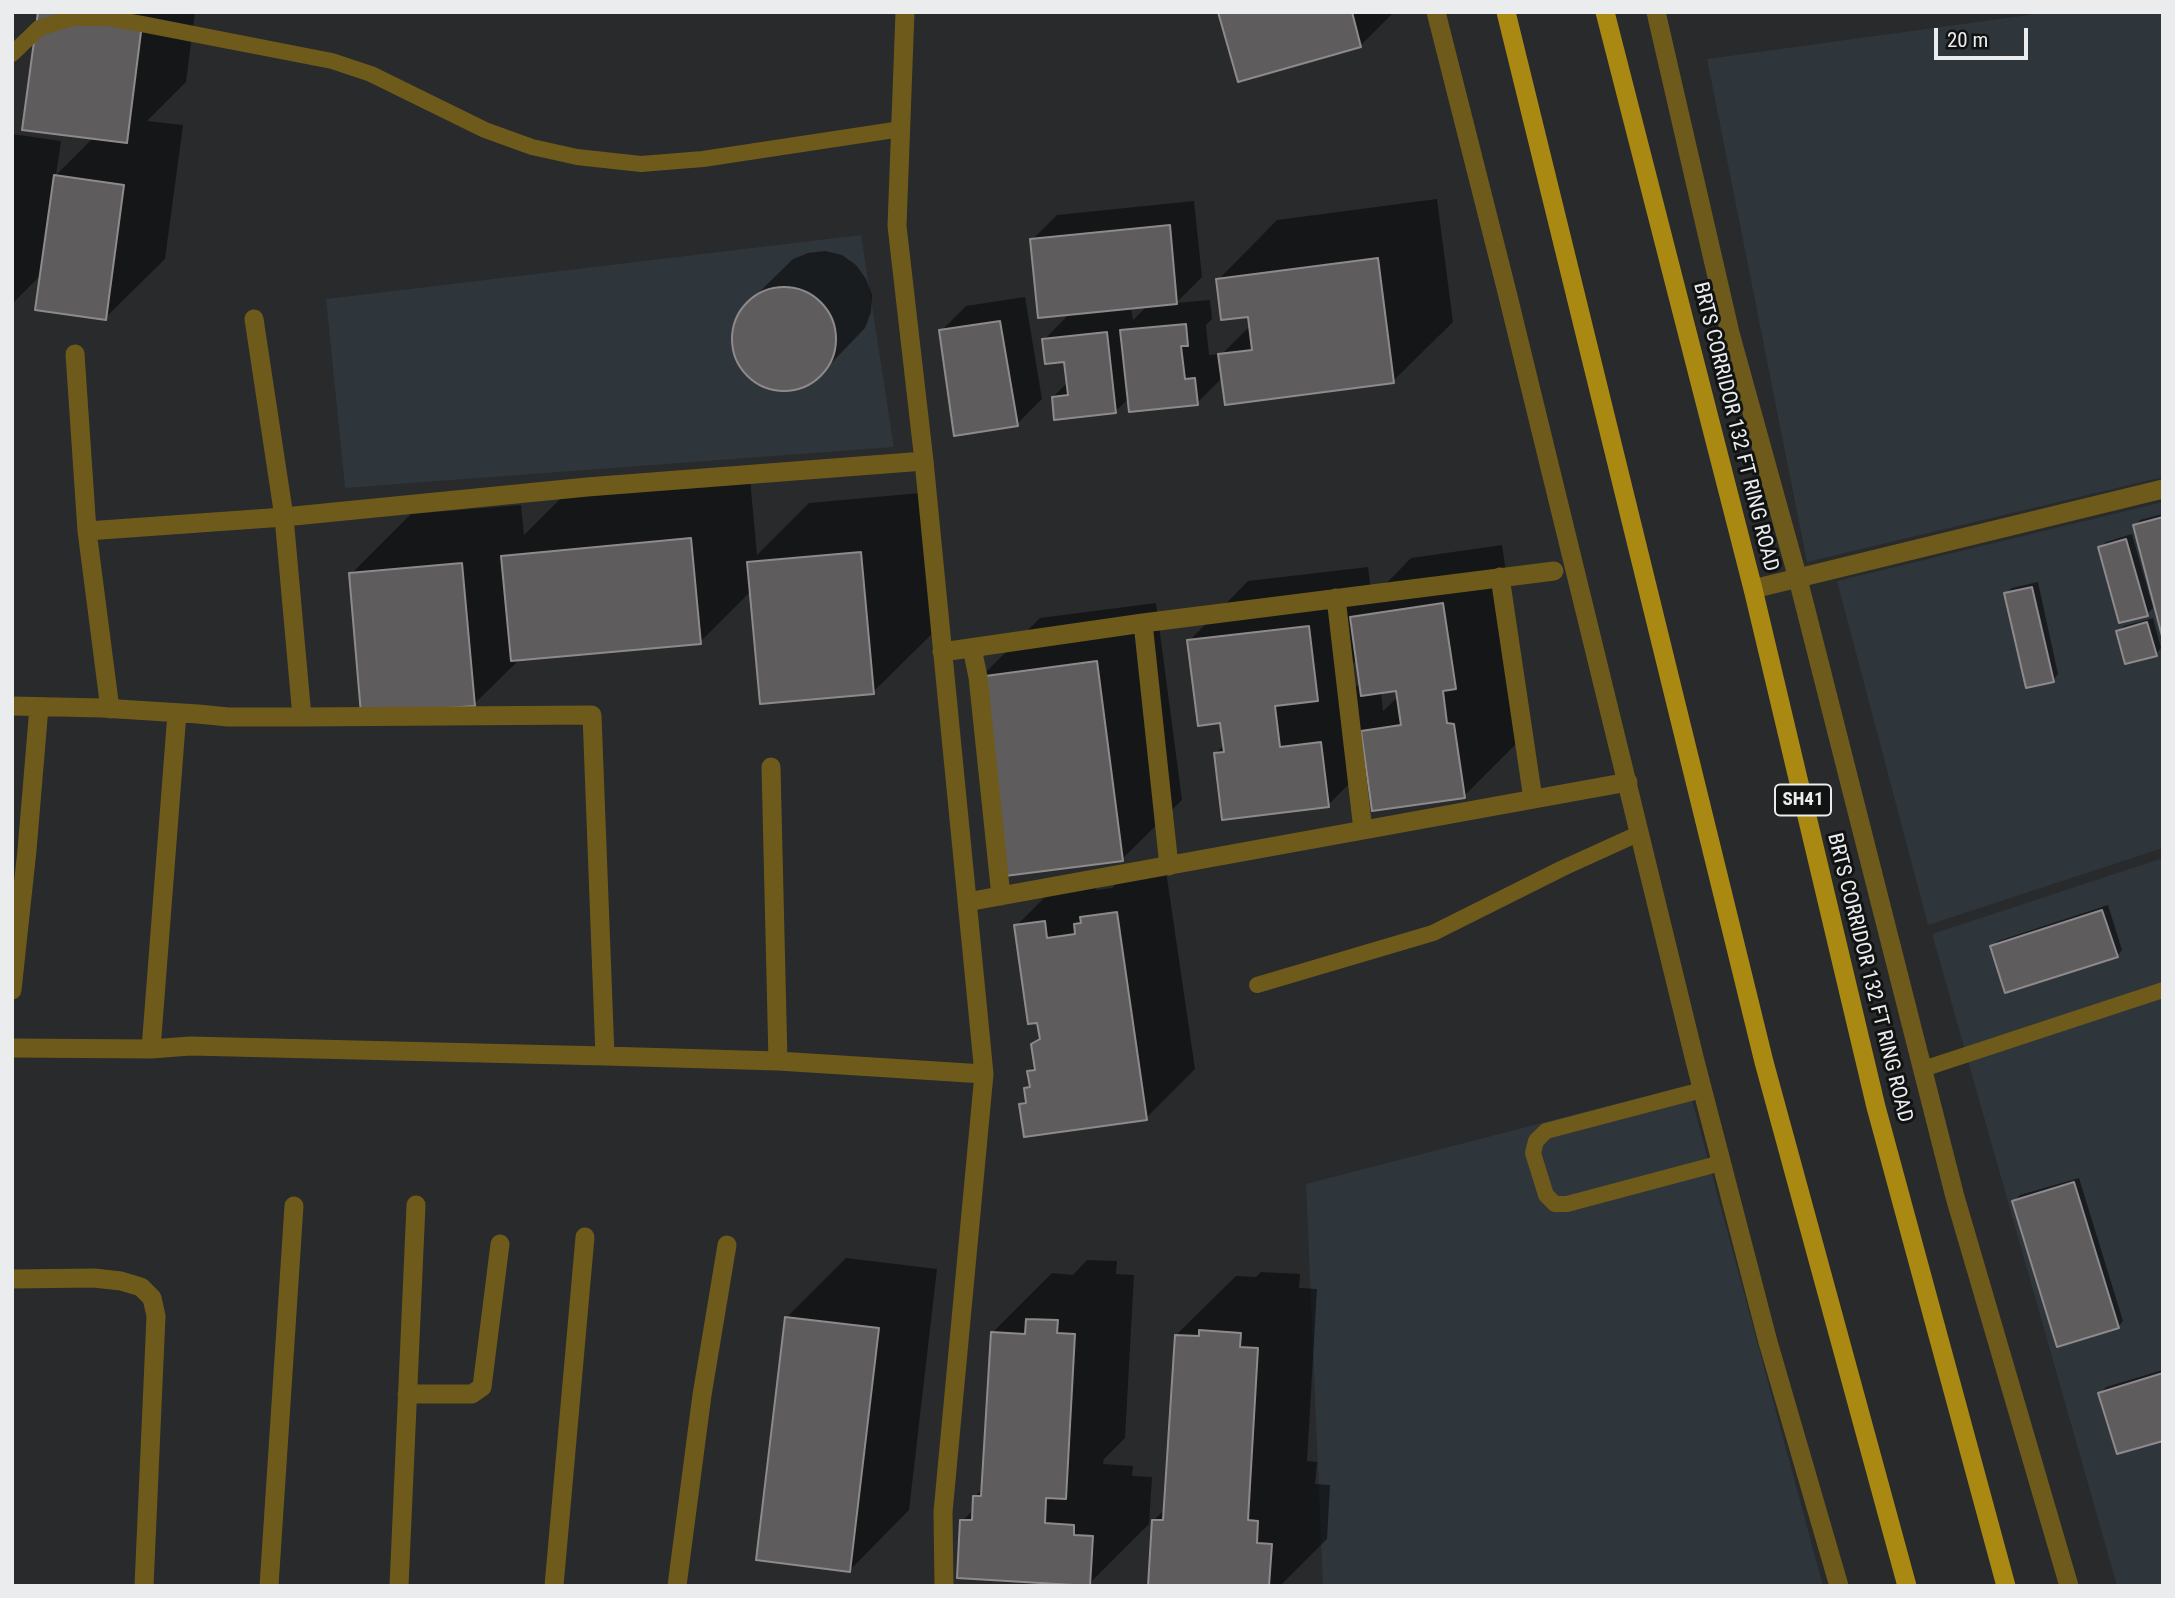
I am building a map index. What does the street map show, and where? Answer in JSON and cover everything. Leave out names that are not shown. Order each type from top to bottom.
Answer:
[{"type":"main road","points":[[1506,12],[1764,1062],[1907,1586]]},
{"type":"main road","name":"BRTS CORRIDOR 132 FT RING ROAD","points":[[1605,12],[1753,589],[1876,1107],[2006,1586]]},
{"type":"street","points":[[905,12],[897,226],[924,461],[984,1073],[943,1513],[944,1586]]},
{"type":"street","points":[[1436,12],[1702,1090],[1768,1342],[1839,1586]]},
{"type":"street","points":[[1656,12],[1730,333],[1798,579],[1955,1198],[2069,1586]]},
{"type":"street","points":[[254,319],[284,517],[302,717]]},
{"type":"street","points":[[75,354],[87,531],[110,709]]},
{"type":"street","points":[[87,531],[284,517],[587,487],[924,461]]},
{"type":"street","points":[[1753,589],[2163,489]]},
{"type":"street","points":[[942,652],[1143,623],[1554,571]]},
{"type":"street","points":[[1500,577],[1533,799]]},
{"type":"street","points":[[1336,598],[1363,830]]},
{"type":"street","points":[[1143,623],[1169,866]]},
{"type":"street","points":[[972,648],[978,677],[1001,896]]},
{"type":"street","points":[[12,706],[228,717],[592,715],[605,1056]]},
{"type":"street","points":[[12,990],[39,707]]},
{"type":"street","points":[[151,1049],[177,713]]},
{"type":"street","points":[[771,767],[778,1061]]},
{"type":"street","points":[[967,902],[1628,782]]},
{"type":"street","points":[[12,1048],[151,1049],[190,1046],[605,1056],[778,1061],[984,1073]]},
{"type":"street","points":[[399,1586],[416,1205]]},
{"type":"street","points":[[269,1586],[294,1206]]},
{"type":"street","points":[[554,1586],[585,1237]]},
{"type":"street","points":[[407,1394],[472,1394],[482,1387],[500,1244]]},
{"type":"street","points":[[677,1586],[702,1395],[727,1245]]},
{"type":"street","points":[[12,1279],[94,1278],[121,1281],[141,1287],[152,1298],[156,1316],[144,1586]]},
{"type":"lane","points":[[12,54],[39,28],[72,18],[108,18],[332,61],[371,74],[485,130],[532,147],[577,157],[641,164],[703,159],[901,129]]},
{"type":"lane","points":[[1256,985],[1433,933],[1563,868],[1640,834]]},
{"type":"lane","points":[[1923,1069],[2163,990]]},
{"type":"lane","points":[[1702,1090],[1546,1131],[1536,1140],[1533,1153],[1546,1195],[1555,1204],[1567,1204],[1721,1163]]},
{"type":"shaded area","points":[[2050,12],[2163,12],[2163,477],[1807,562],[1707,59]]},
{"type":"shaded area","points":[[861,235],[894,447],[345,488],[326,299]]},
{"type":"shaded area","points":[[2163,502],[2163,848],[1928,925],[1837,581]]},
{"type":"shaded area","points":[[2163,858],[2163,1586],[2117,1586],[1932,934]]},
{"type":"shaded area","points":[[1688,1085],[1823,1586],[1323,1586],[1306,1184]]},
{"type":"building","points":[[38,12],[142,24],[127,143],[22,130]]},
{"type":"building","points":[[1218,12],[1352,12],[1361,47],[1238,82]]},
{"type":"building","points":[[54,175],[124,185],[106,320],[35,310]]},
{"type":"building","points":[[1170,225],[1177,304],[1038,318],[1030,239]]},
{"type":"building","points":[[1378,258],[1394,383],[1225,405],[1218,354],[1252,350],[1248,317],[1221,320],[1216,279]]},
{"type":"building","points":[[784,287],[804,291],[821,302],[832,319],[836,339],[832,359],[821,376],[804,387],[784,391],[764,387],[747,376],[736,359],[732,339],[736,319],[747,302],[764,291]]},
{"type":"building","points":[[1000,321],[1018,426],[954,436],[939,330]]},
{"type":"building","points":[[1186,324],[1188,346],[1181,346],[1185,379],[1195,378],[1198,405],[1129,412],[1120,330]]},
{"type":"building","points":[[1107,332],[1116,413],[1054,420],[1052,397],[1068,395],[1064,362],[1045,364],[1042,339]]},
{"type":"building","points":[[2163,517],[2163,635],[2162,636],[2133,525]]},
{"type":"building","points":[[691,538],[701,644],[511,661],[501,556]]},
{"type":"building","points":[[2126,539],[2148,616],[2119,623],[2098,547]]},
{"type":"building","points":[[861,552],[874,694],[760,704],[747,562]]},
{"type":"building","points":[[462,563],[475,706],[361,714],[349,573]]},
{"type":"building","points":[[2032,587],[2054,682],[2026,688],[2004,593]]},
{"type":"building","points":[[1443,603],[1456,689],[1443,691],[1447,723],[1454,724],[1465,798],[1372,811],[1361,731],[1401,725],[1396,691],[1361,696],[1350,617]]},
{"type":"building","points":[[2147,622],[2157,656],[2125,664],[2116,631]]},
{"type":"building","points":[[1309,626],[1318,701],[1275,706],[1280,747],[1321,742],[1329,807],[1222,820],[1214,753],[1224,752],[1220,723],[1198,726],[1187,640]]},
{"type":"building","points":[[1097,661],[1123,861],[1005,876],[978,677]]},
{"type":"building","points":[[2102,910],[2118,957],[2005,993],[1990,946]]},
{"type":"building","points":[[1117,912],[1147,1120],[1024,1137],[1019,1104],[1026,1103],[1024,1088],[1030,1087],[1027,1071],[1035,1070],[1031,1044],[1040,1039],[1037,1023],[1028,1024],[1014,925],[1045,921],[1047,938],[1075,934],[1074,924],[1081,923],[1080,917]]},
{"type":"building","points":[[2074,1182],[2119,1328],[2057,1347],[2012,1201]]},
{"type":"building","points":[[785,1317],[879,1328],[850,1572],[756,1560]]},
{"type":"building","points":[[1026,1319],[1058,1320],[1057,1333],[1075,1334],[1066,1499],[1046,1498],[1045,1523],[1074,1525],[1074,1535],[1093,1536],[1090,1586],[957,1578],[960,1520],[972,1520],[973,1496],[981,1496],[991,1332],[1025,1334]]},
{"type":"building","points":[[1199,1330],[1241,1333],[1240,1347],[1258,1348],[1248,1520],[1258,1521],[1257,1543],[1272,1544],[1269,1586],[1148,1586],[1152,1520],[1163,1520],[1175,1335],[1199,1336]]},
{"type":"building","points":[[2163,1373],[2163,1441],[2117,1454],[2098,1393]]}]
